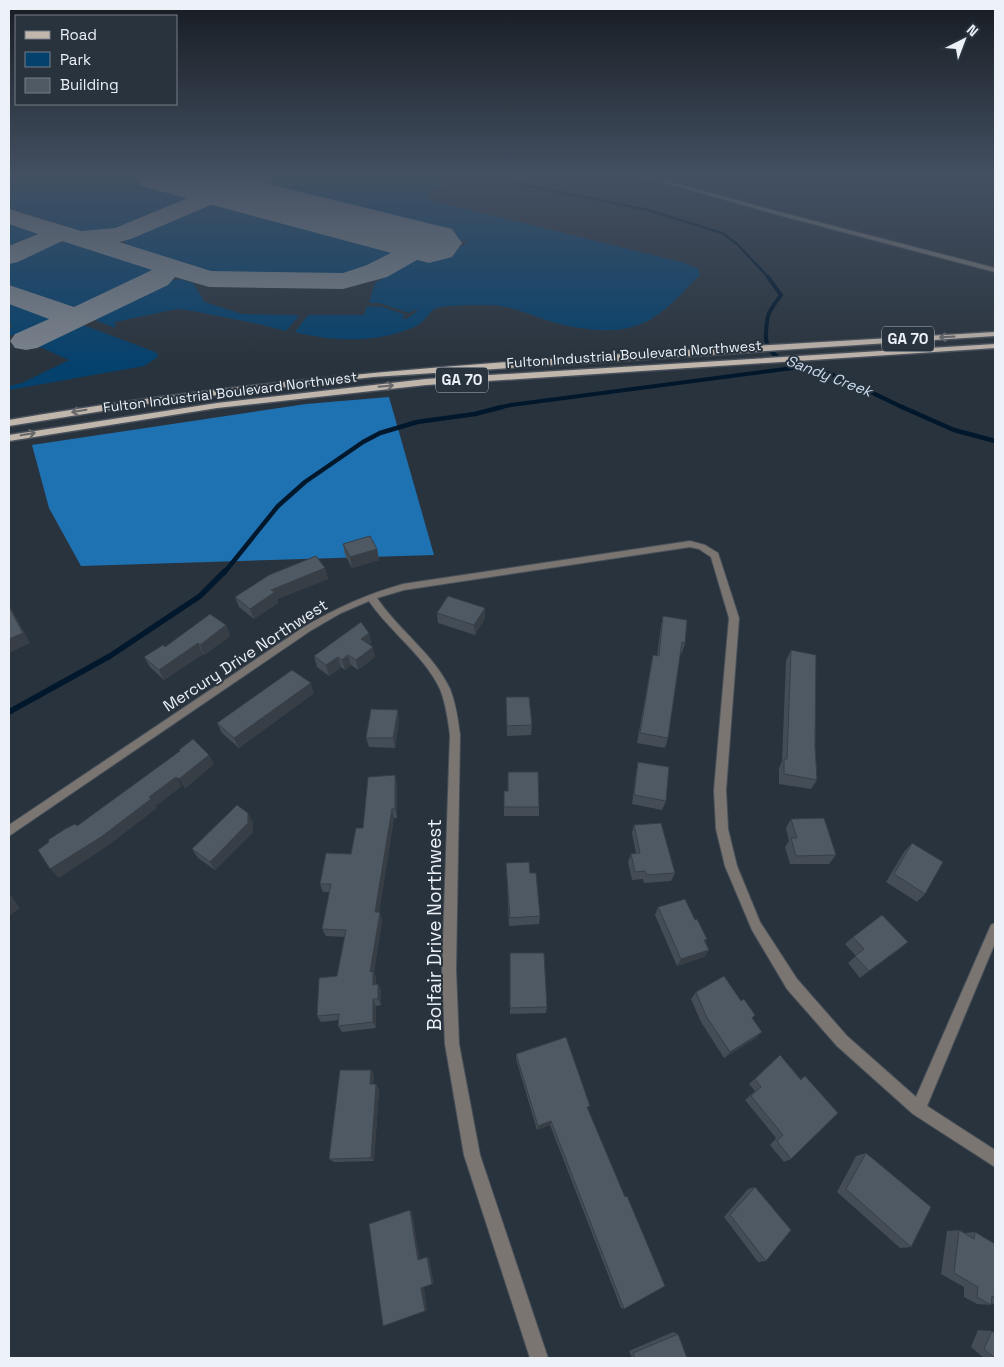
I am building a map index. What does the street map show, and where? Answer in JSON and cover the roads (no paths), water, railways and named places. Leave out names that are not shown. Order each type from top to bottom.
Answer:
[{"type":"main road","name":"Fulton Industrial Boulevard Northwest","points":[[9,423],[180,396],[332,378],[517,362],[995,334]]},
{"type":"main road","name":"Fulton Industrial Boulevard Northwest","points":[[9,438],[181,410],[331,391],[510,376],[995,346]]},
{"type":"street","points":[[859,238],[995,275]]},
{"type":"street","points":[[870,238],[995,270]]},
{"type":"street","name":"Mercury Drive Northwest","points":[[9,831],[306,629],[338,611],[371,597],[431,582],[690,544],[702,547],[715,555],[734,618],[720,790],[722,829],[731,866],[756,926],[792,984],[842,1041],[918,1109]]},
{"type":"street","name":"Bolfair Drive Northwest","points":[[371,597],[378,609],[433,668],[445,688],[452,710],[455,735],[449,970],[452,1044],[472,1154],[539,1358]]},
{"type":"street","points":[[995,929],[918,1109],[995,1158]]},
{"type":"waterway","name":"Sandy Creek","points":[[729,238],[737,244],[769,278]]},
{"type":"waterway","name":"Sandy Creek","points":[[768,277],[781,295],[771,309],[767,321],[767,344],[772,352],[779,358],[831,374],[904,408]]},
{"type":"waterway","points":[[497,408],[800,367]]},
{"type":"waterway","points":[[224,573],[278,506],[305,482],[363,442],[380,433],[417,422],[475,414],[502,407]]},
{"type":"waterway","name":"Sandy Creek","points":[[902,407],[954,430],[995,441]]},
{"type":"waterway","points":[[9,712],[110,656],[200,596],[225,571]]}]
